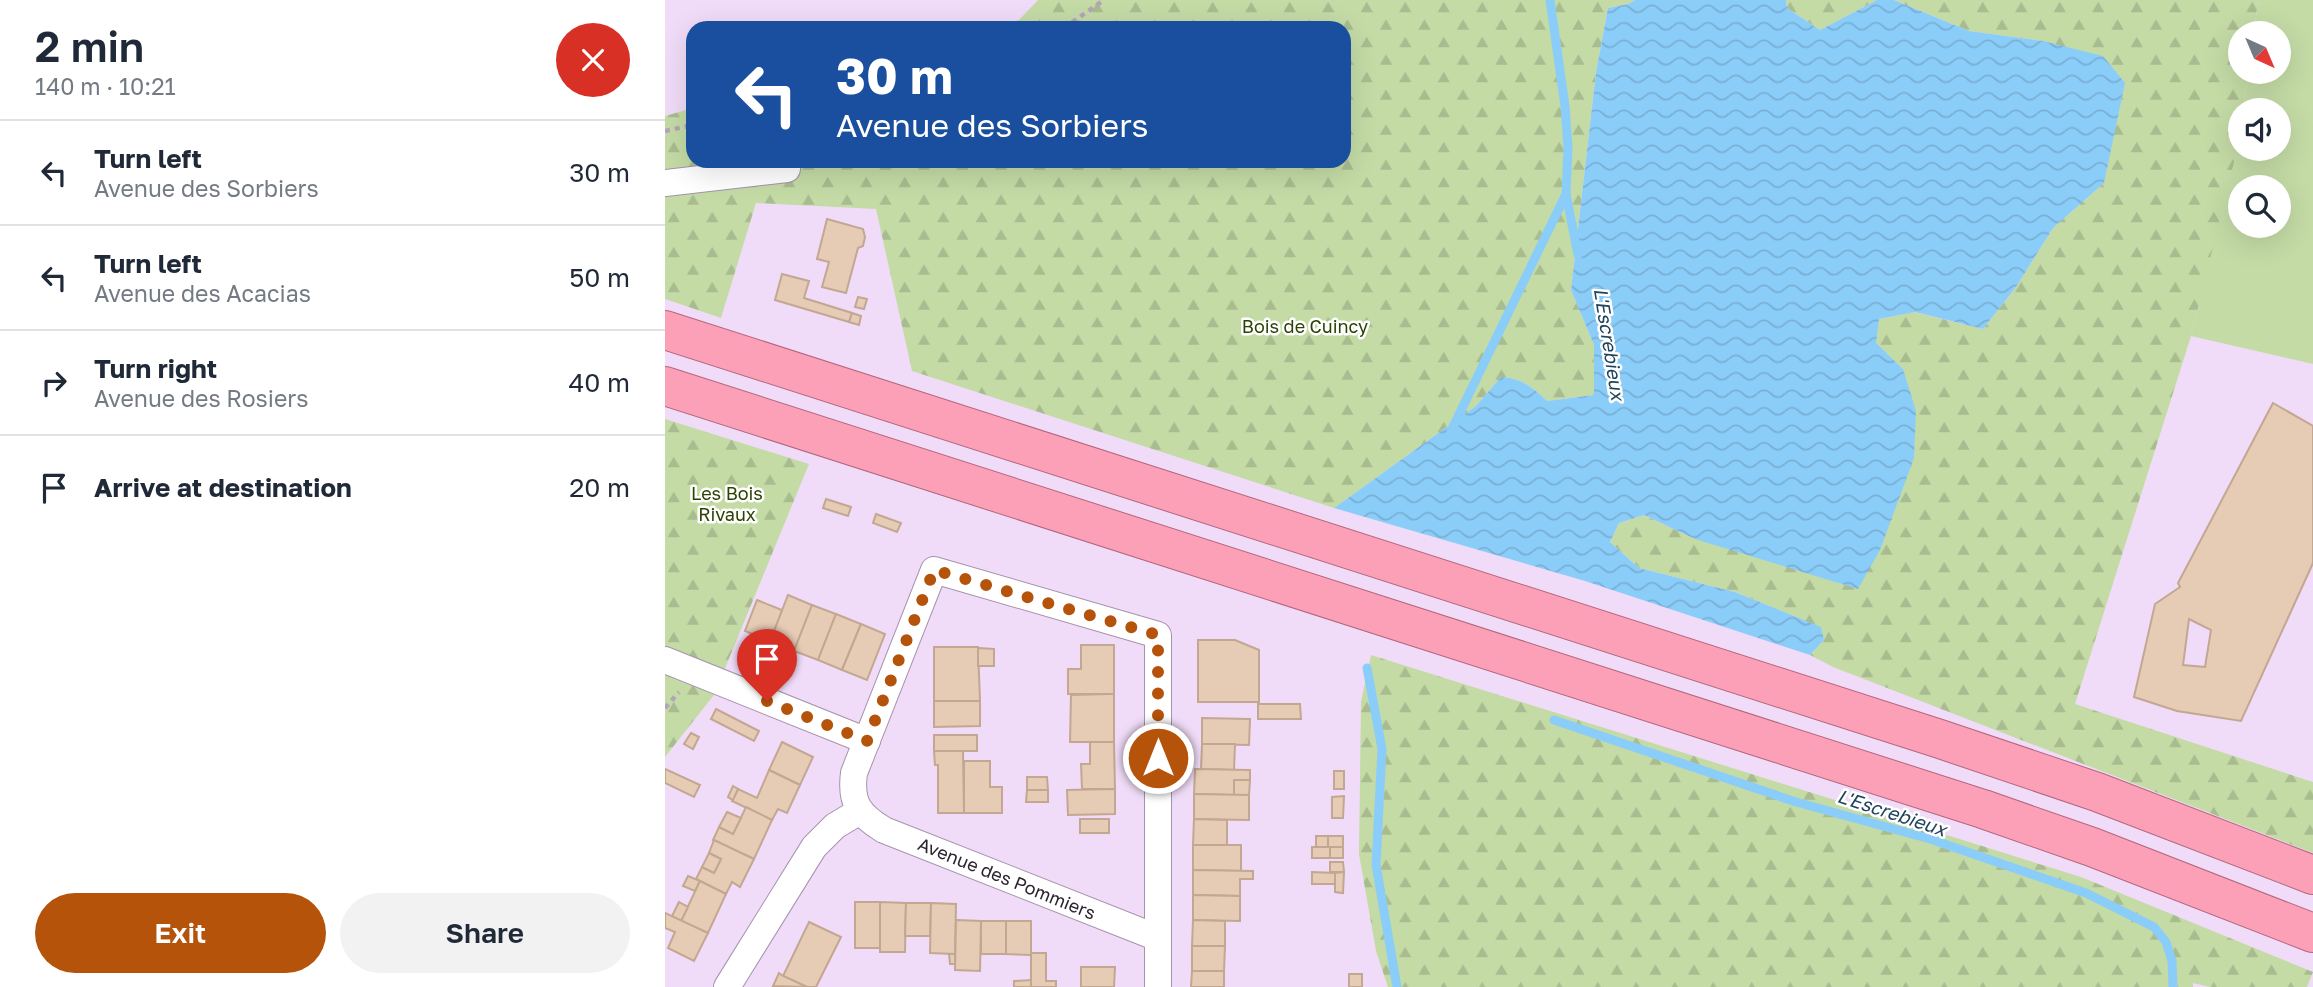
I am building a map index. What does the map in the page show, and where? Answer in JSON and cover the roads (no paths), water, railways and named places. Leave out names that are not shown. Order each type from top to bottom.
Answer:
[{"type":"highway","points":[[665,331],[1940,739],[2108,796],[2313,874]]},
{"type":"highway","points":[[665,386],[1983,809],[2197,886],[2313,933]]},
{"type":"street","points":[[665,183],[787,169]]},
{"type":"street","points":[[727,987],[814,848],[835,826],[860,811],[852,787],[854,774],[934,570],[1158,635],[1158,987]]},
{"type":"street","points":[[665,660],[867,741]]},
{"type":"street","name":"Avenue des Pommiers","points":[[860,811],[884,830],[1158,938]]},
{"type":"water","points":[[1635,0],[1786,0],[1787,8],[1820,30],[1877,0],[1894,0],[1969,31],[2043,41],[2103,56],[2125,83],[2104,183],[2053,228],[2016,287],[1983,329],[1915,312],[1879,319],[1876,343],[1903,369],[1916,411],[1914,458],[1880,550],[1858,589],[1695,539],[1644,515],[1619,523],[1610,542],[1639,568],[1735,592],[1821,627],[1824,640],[1810,655],[1585,581],[1334,508],[1476,406],[1501,377],[1526,384],[1547,401],[1594,395],[1594,345],[1571,290],[1596,72],[1608,8]]},
{"type":"waterway","name":"L'Escrebieux","points":[[1550,0],[1565,106],[1568,148],[1566,194],[1578,255]]},
{"type":"waterway","name":"L'Escrebieux","points":[[1451,431],[1566,194]]},
{"type":"waterway","name":"L'Escrebieux","points":[[1367,668],[1382,749],[1376,865],[1397,987]]},
{"type":"waterway","name":"L'Escrebieux","points":[[1554,720],[1796,802],[1930,839],[2086,893],[2154,927],[2166,942],[2172,961],[2173,987]]},
{"type":"park label","name":"Bois de Cuincy","points":[[1305,326]]},
{"type":"park label","name":"Les Bois Rivaux","points":[[727,503]]}]
